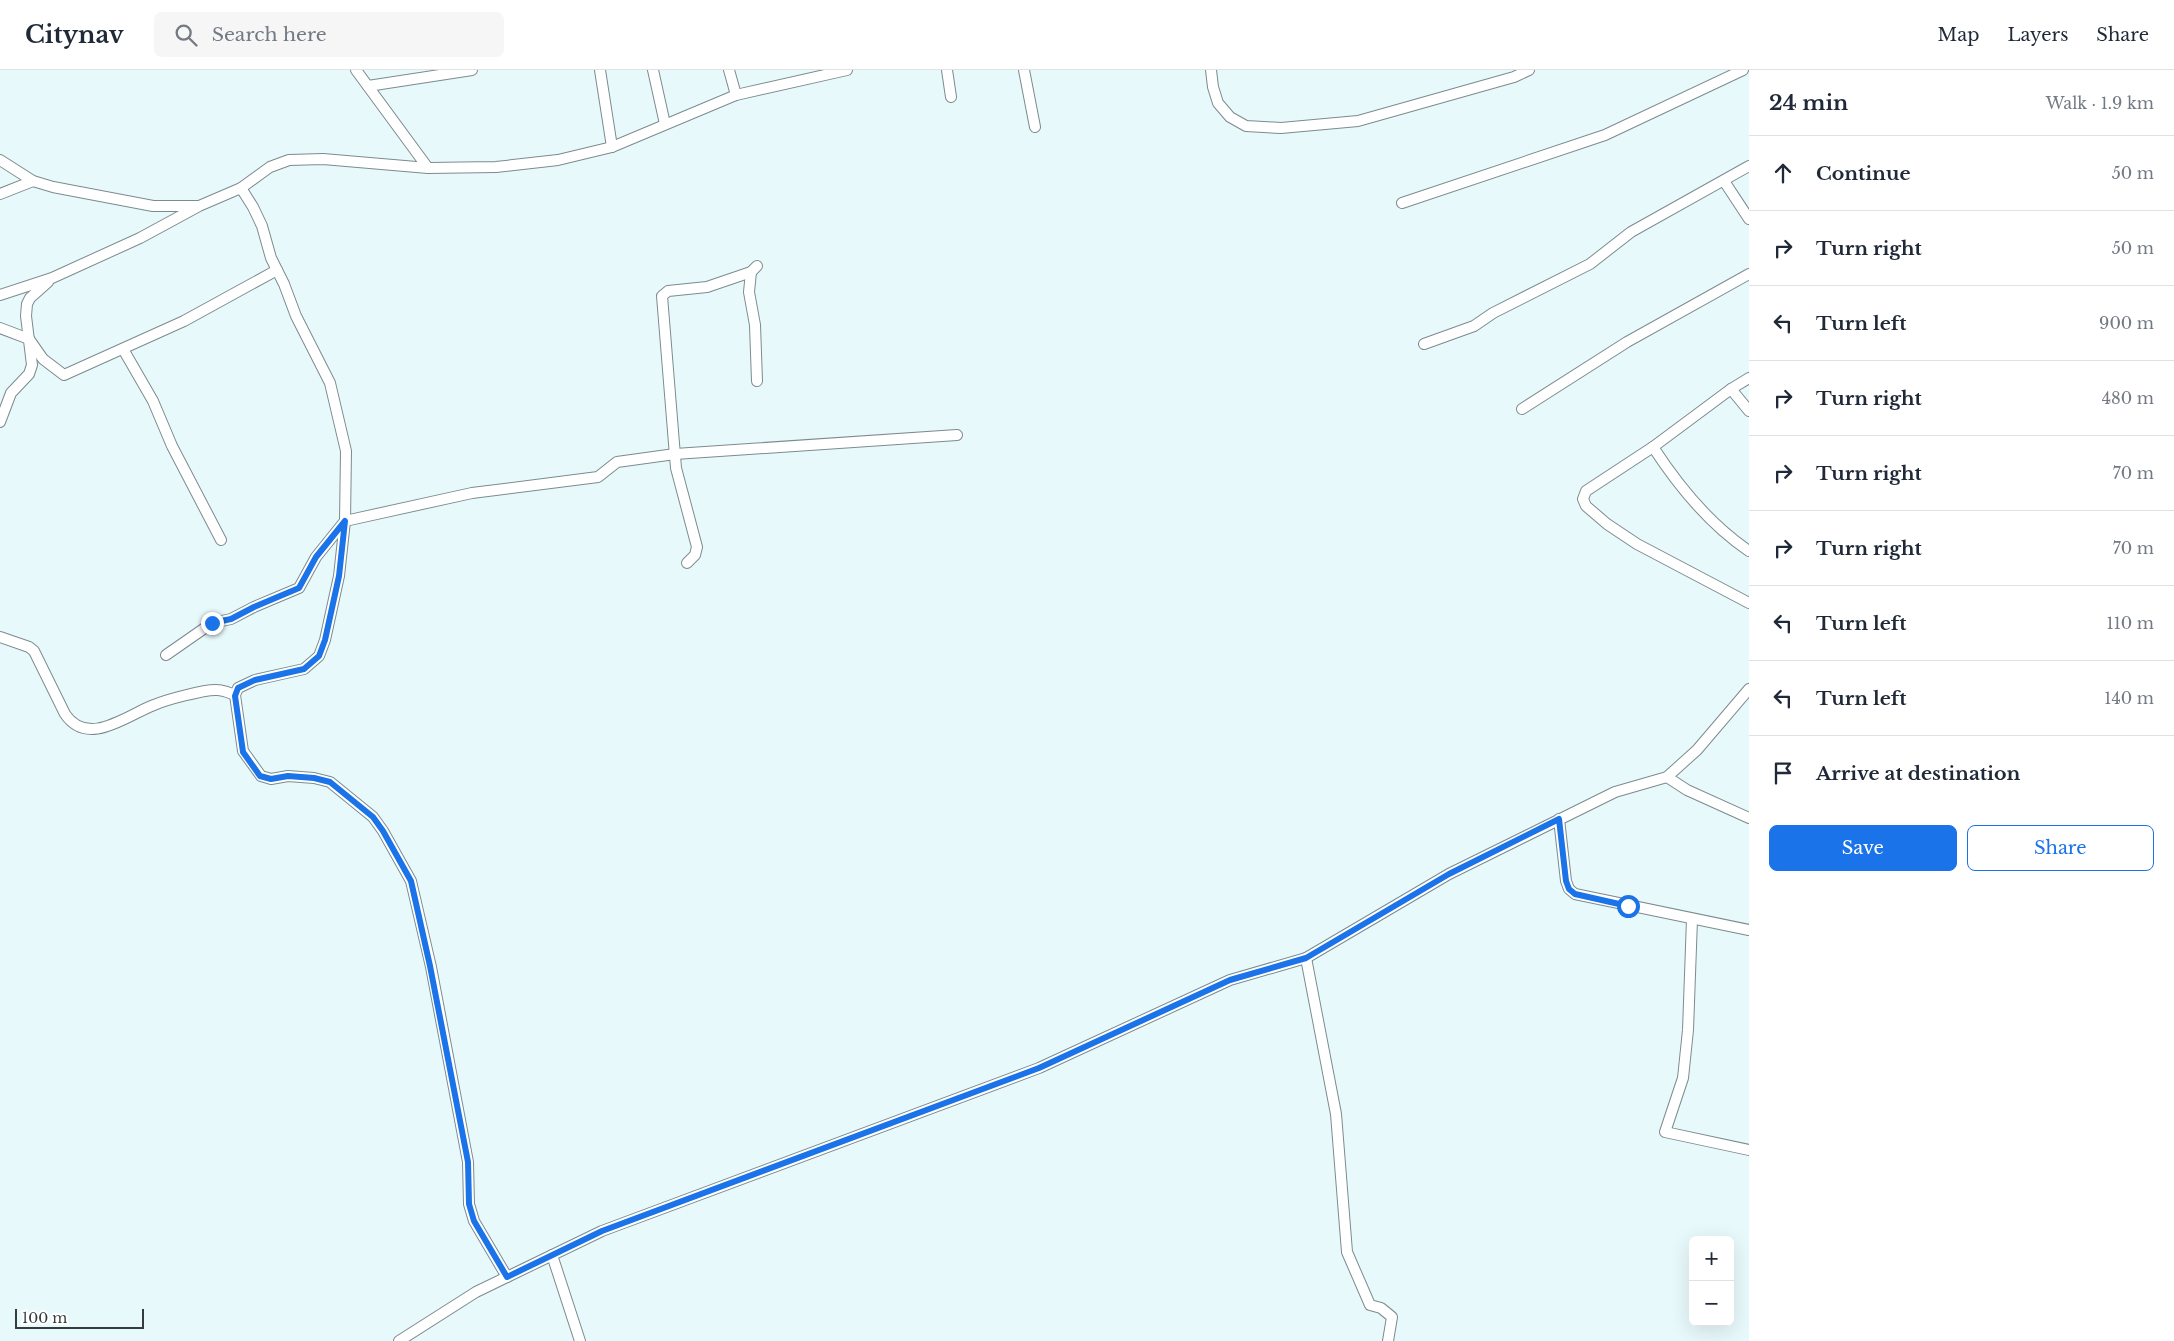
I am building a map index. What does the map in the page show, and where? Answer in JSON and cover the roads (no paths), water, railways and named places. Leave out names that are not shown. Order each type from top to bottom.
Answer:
[{"type":"street","points":[[356,70],[428,168]]},
{"type":"street","points":[[368,86],[440,73],[472,70]]},
{"type":"street","points":[[600,70],[612,147]]},
{"type":"street","points":[[653,70],[666,124]]},
{"type":"street","points":[[729,70],[736,95]]},
{"type":"street","points":[[0,295],[52,278],[140,238],[199,206],[241,188],[270,167],[289,160],[323,159],[428,168],[496,167],[558,160],[612,147],[736,95],[847,70]]},
{"type":"street","points":[[947,70],[951,97]]},
{"type":"street","points":[[1024,70],[1035,127]]},
{"type":"street","points":[[1211,70],[1213,87],[1218,103],[1230,117],[1246,126],[1281,128],[1358,121],[1530,70]]},
{"type":"street","points":[[1402,202],[1605,135],[1743,70]]},
{"type":"street","points":[[0,160],[33,181],[112,199],[133,201],[153,206],[199,206]]},
{"type":"street","points":[[1424,344],[1474,326],[1493,313],[1590,264],[1631,232],[1749,166]]},
{"type":"street","points":[[0,194],[33,181]]},
{"type":"street","points":[[1724,181],[1749,219]]},
{"type":"street","points":[[241,188],[262,226],[271,258],[296,316],[330,383],[346,451],[345,521],[339,576],[325,640],[319,656],[304,669],[244,684],[238,688],[235,696],[243,752],[260,776],[271,779],[288,776],[314,778],[330,782],[373,817],[411,881],[430,966],[468,1162],[469,1204],[474,1221],[507,1277]]},
{"type":"street","points":[[687,563],[695,555],[697,547],[676,468],[662,296],[668,291],[707,287],[754,269],[749,292],[755,326],[756,381]]},
{"type":"street","points":[[0,328],[29,339],[44,359],[64,375],[184,321],[277,270]]},
{"type":"street","points":[[1522,409],[1627,342],[1749,274]]},
{"type":"street","points":[[0,422],[11,393],[29,374],[32,365],[26,316],[30,298],[52,278]]},
{"type":"street","points":[[123,349],[153,401],[172,446],[221,540]]},
{"type":"street","points":[[1749,378],[1731,389],[1653,447],[1586,491],[1584,499],[1586,506],[1606,524],[1637,544],[1749,603]]},
{"type":"street","points":[[1731,389],[1749,411]]},
{"type":"street","points":[[166,655],[212,623],[231,619],[299,588],[316,557],[345,521],[472,494],[598,477],[617,462],[676,454],[957,436]]},
{"type":"street","points":[[1653,447],[1675,481],[1695,505],[1749,551]]},
{"type":"street","points":[[0,637],[29,647],[34,651],[65,714],[70,722],[78,727],[88,729],[112,725],[154,705],[215,690],[235,696]]},
{"type":"street","points":[[399,1341],[476,1292],[602,1231],[1039,1068],[1230,980],[1306,958],[1449,874],[1616,792],[1667,777],[1697,750],[1747,694]]},
{"type":"street","points":[[1667,777],[1687,790],[1749,818]]},
{"type":"street","points":[[1559,819],[1566,881],[1569,889],[1575,894],[1749,930]]},
{"type":"street","points":[[1692,919],[1688,1020],[1683,1078],[1665,1132],[1749,1150]]},
{"type":"street","points":[[1306,958],[1336,1114],[1346,1252],[1370,1305],[1381,1308],[1392,1317],[1388,1341]]},
{"type":"street","points":[[552,1255],[580,1341]]}]
